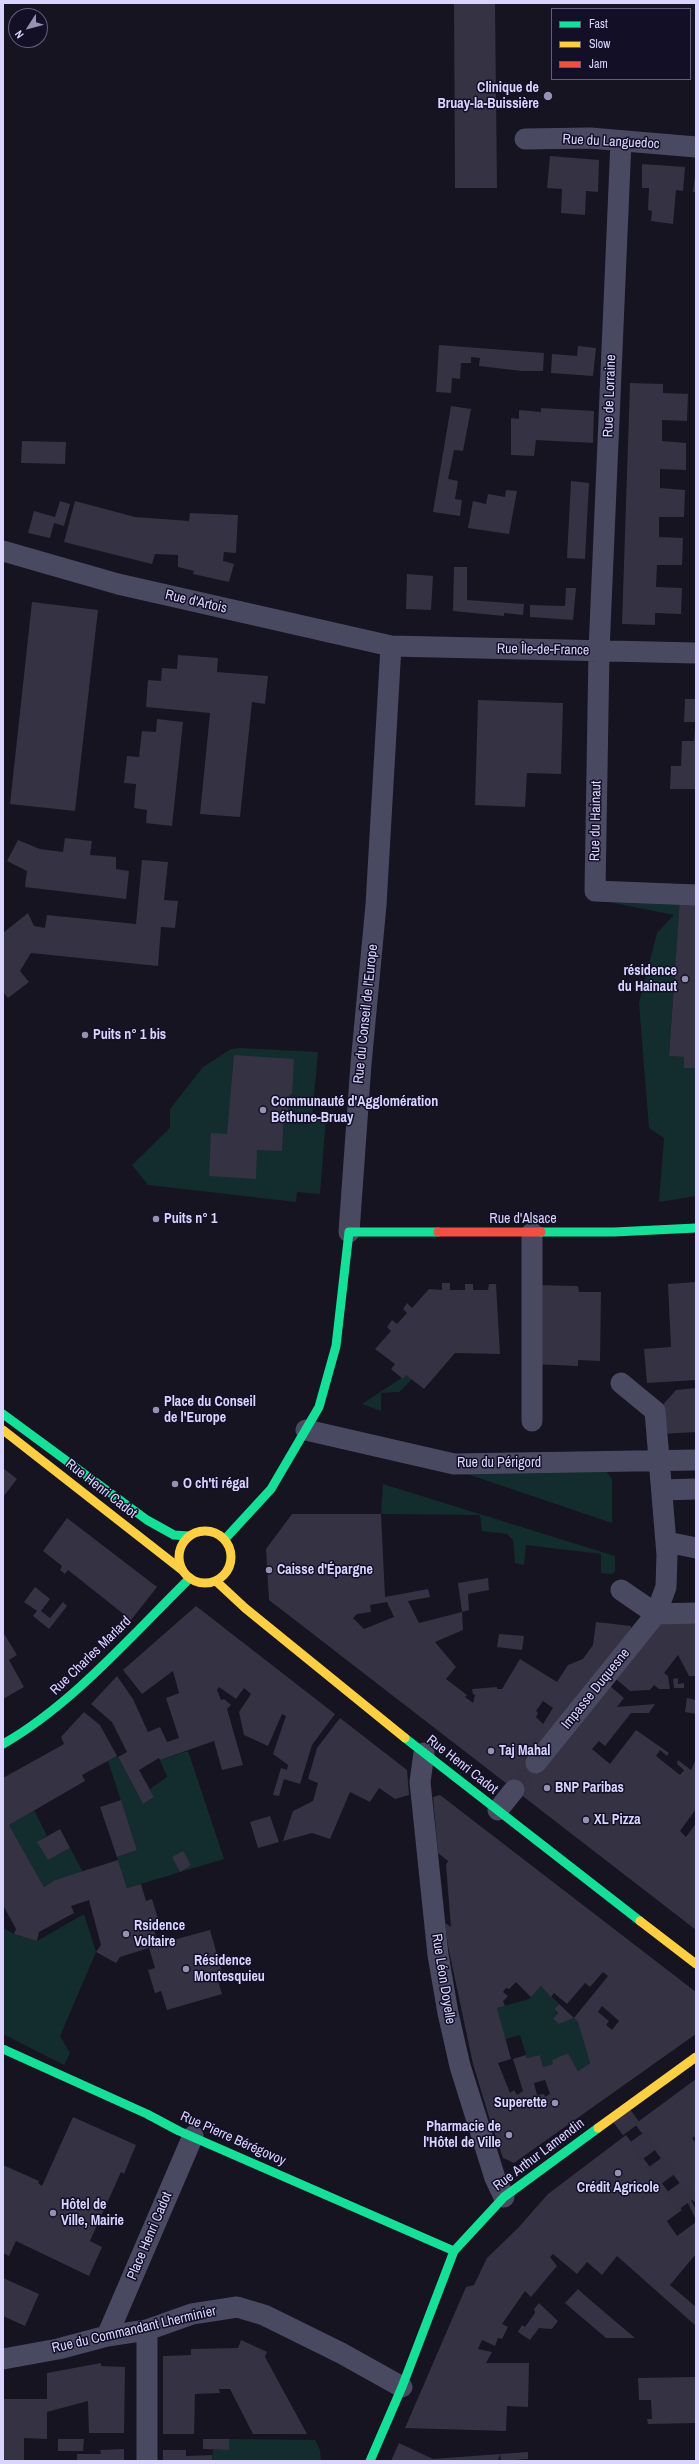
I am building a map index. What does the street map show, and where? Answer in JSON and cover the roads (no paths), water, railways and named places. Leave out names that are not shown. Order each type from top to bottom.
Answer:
[{"type":"main road","name":"Rue d'Alsace","points":[[349,1232],[532,1233],[614,1232],[696,1228]]},
{"type":"main road","name":"Rue du Conseil de l'Europe","points":[[225,1539],[271,1489],[306,1430],[318,1406],[336,1346],[349,1232]]},
{"type":"main road","name":"Rue Henri Cadot","points":[[3,1414],[147,1520],[174,1535],[189,1536]]},
{"type":"main road","name":"Rue Henri Cadot","points":[[3,1430],[182,1570]]},
{"type":"main road","points":[[203,1531],[218,1534],[225,1539],[229,1546],[231,1562],[223,1576],[216,1581],[202,1583],[190,1578],[182,1570],[179,1557],[180,1549],[189,1536],[203,1531]]},
{"type":"main road","name":"Rue Charles Marlard","points":[[3,1744],[26,1731],[61,1704],[190,1578]]},
{"type":"main road","name":"Rue Henri Cadot","points":[[216,1581],[245,1608],[424,1753],[696,1964]]},
{"type":"main road","name":"Rue Pierre Bérégovoy","points":[[3,2049],[193,2136],[454,2251]]},
{"type":"main road","name":"Rue Arthur Lamendin","points":[[370,2461],[402,2387],[454,2251],[504,2197],[696,2057]]},
{"type":"street","name":"Rue du Languedoc","points":[[525,139],[590,138],[696,147]]},
{"type":"street","name":"Rue de Lorraine","points":[[599,651],[621,141]]},
{"type":"street","name":"Rue d'Artois","points":[[3,551],[118,584],[391,646]]},
{"type":"street","name":"Rue Île-de-France","points":[[391,646],[696,653]]},
{"type":"street","name":"Rue du Conseil de l'Europe","points":[[349,1232],[360,1064],[376,906],[391,646]]},
{"type":"street","name":"Rue du Hainaut","points":[[599,651],[595,891],[696,895]]},
{"type":"street","points":[[532,1233],[532,1421]]},
{"type":"street","name":"Impasse Duquesne","points":[[536,1763],[656,1614],[666,1587],[666,1542],[655,1411],[621,1383]]},
{"type":"street","name":"Rue du Périgord","points":[[306,1430],[454,1464],[660,1462],[696,1460]]},
{"type":"street","points":[[662,1490],[696,1488]]},
{"type":"street","points":[[666,1542],[696,1548]]},
{"type":"street","points":[[621,1590],[656,1614],[696,1612]]},
{"type":"street","name":"Rue Léon Doyelle","points":[[424,1753],[420,1782],[442,1984],[460,2066],[495,2178],[504,2197]]},
{"type":"street","points":[[498,1810],[514,1790]]},
{"type":"street","name":"Place Henri Cadot","points":[[107,2336],[193,2136]]},
{"type":"street","name":"Rue du Commandant Lherminier","points":[[3,2359],[58,2349],[107,2336],[147,2330],[192,2314],[237,2307],[264,2315],[341,2353],[402,2387]]},
{"type":"street","points":[[147,2330],[147,2461]]},
{"type":"tunnel","points":[[514,1790],[536,1763]]},
{"type":"tunnel","points":[[619,2112],[692,2212],[696,2210]]},
{"type":"place","name":"Clinique de Bruay-la-Buissière","points":[[548,96]]},
{"type":"place","name":"résidence du Hainaut","points":[[685,979]]},
{"type":"place","name":"Puits n° 1 bis","points":[[85,1035]]},
{"type":"place","name":"Communauté d'Agglomération Béthune-Bruay","points":[[263,1110]]},
{"type":"place","name":"Puits n° 1","points":[[156,1219]]},
{"type":"place","name":"Place du Conseil de l'Europe","points":[[156,1410]]},
{"type":"place","name":"O ch'ti régal","points":[[175,1484]]},
{"type":"place","name":"Caisse d'Épargne","points":[[269,1570]]},
{"type":"place","name":"Taj Mahal","points":[[491,1751]]},
{"type":"place","name":"BNP Paribas","points":[[547,1788]]},
{"type":"place","name":"XL Pizza","points":[[586,1820]]},
{"type":"place","name":"Rsidence Voltaire","points":[[126,1934]]},
{"type":"place","name":"Résidence Montesquieu","points":[[186,1969]]},
{"type":"place","name":"Superette","points":[[555,2103]]},
{"type":"place","name":"Pharmacie de l'Hôtel de Ville","points":[[509,2135]]},
{"type":"place","name":"Crédit Agricole","points":[[618,2173]]},
{"type":"place","name":"Hôtel de Ville, Mairie","points":[[53,2213]]}]
